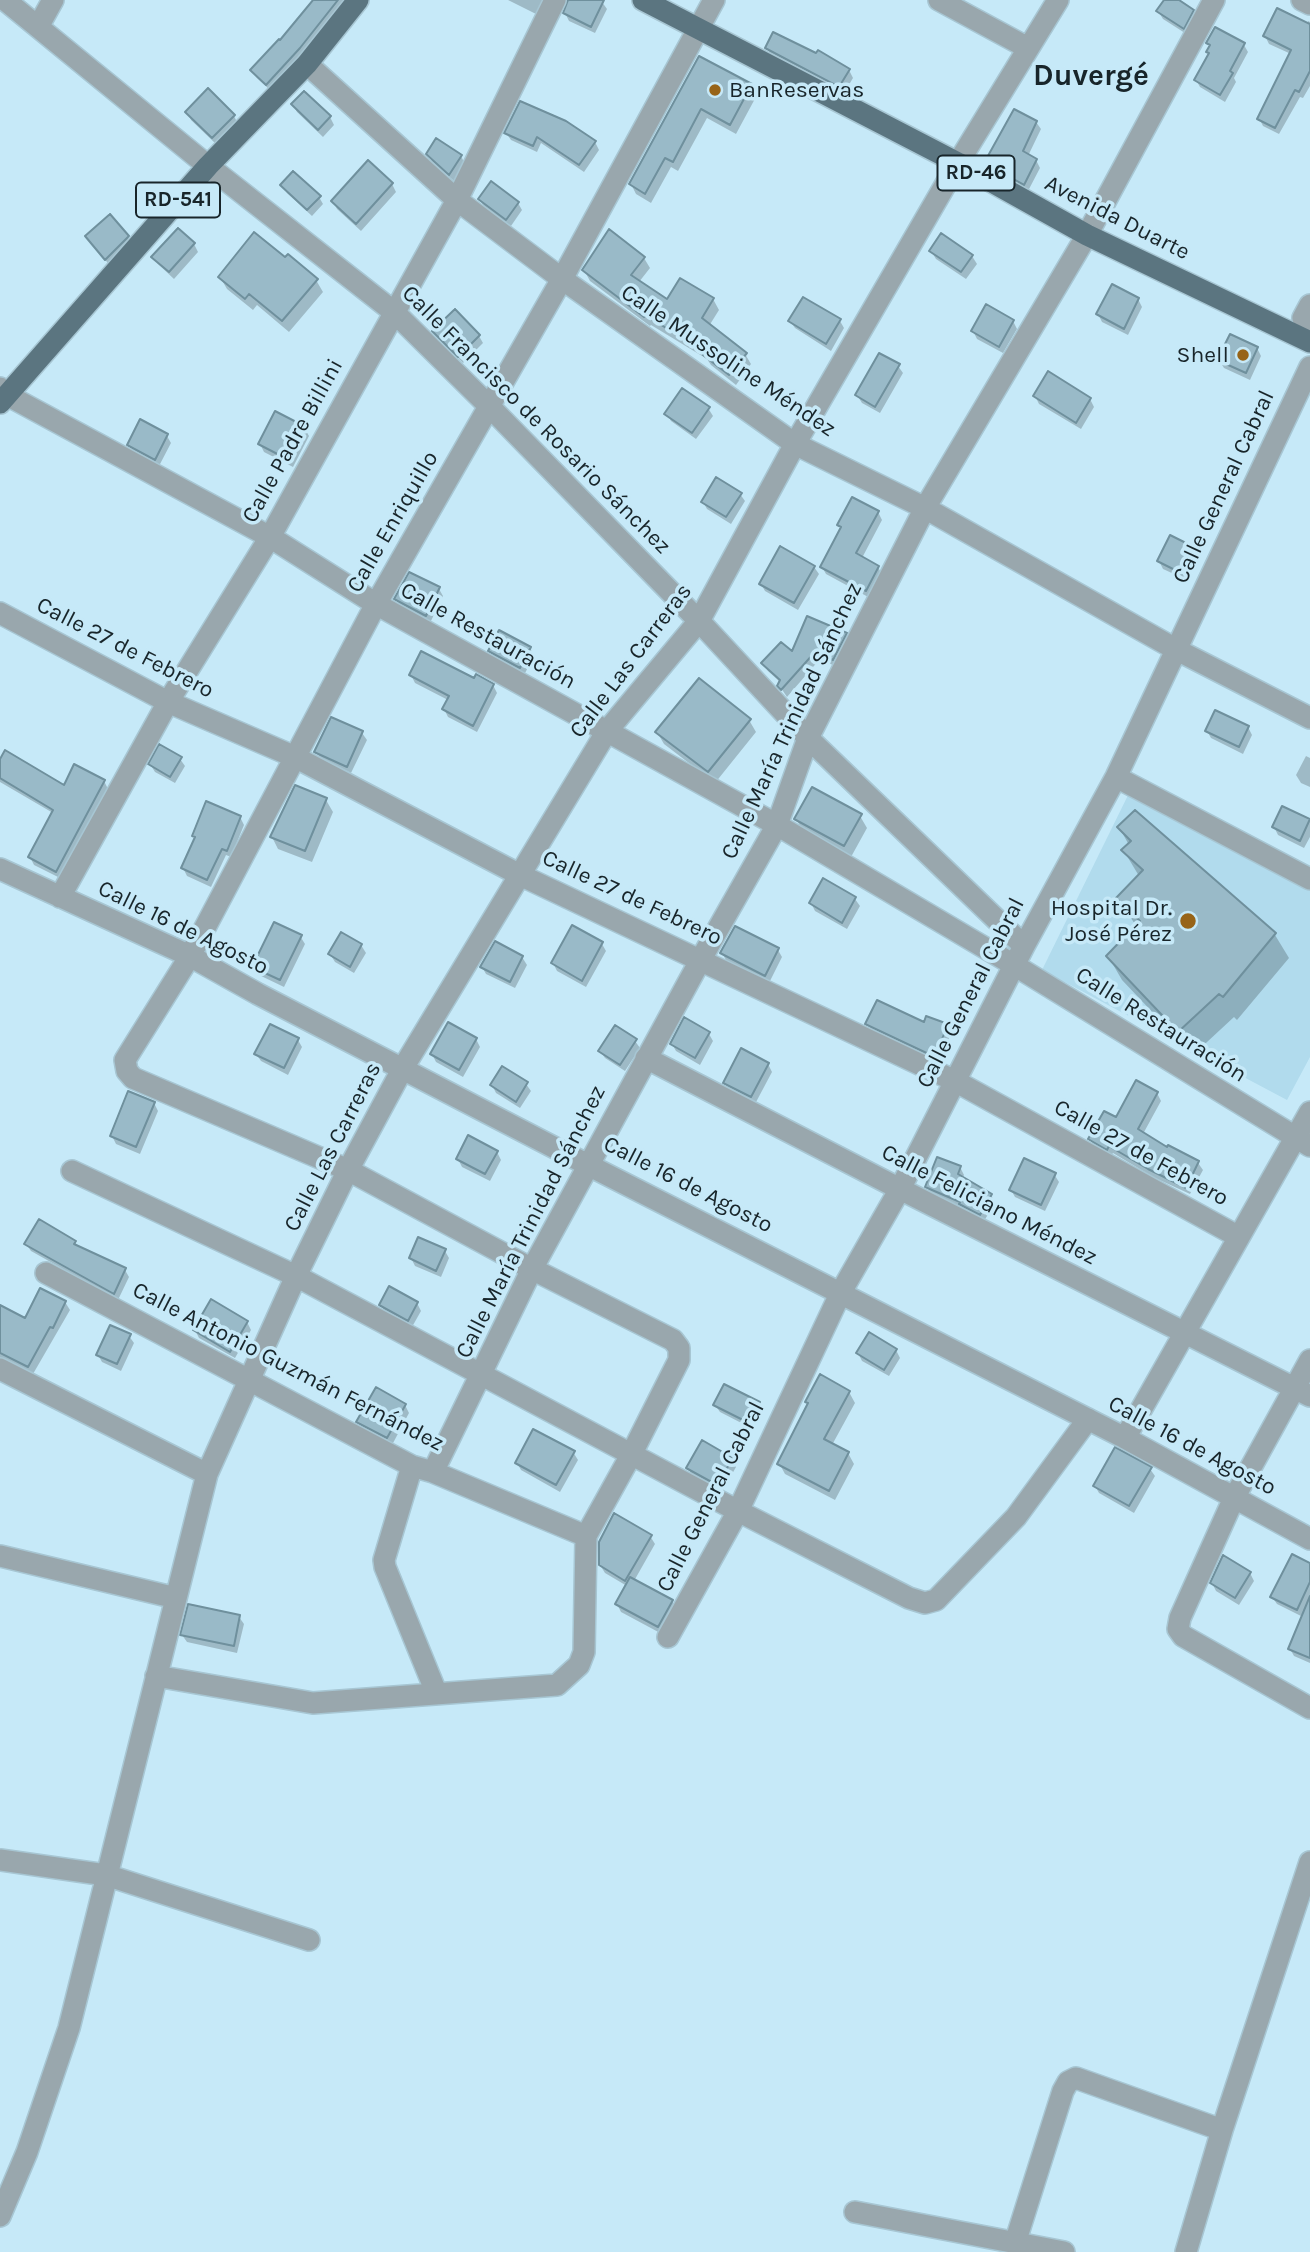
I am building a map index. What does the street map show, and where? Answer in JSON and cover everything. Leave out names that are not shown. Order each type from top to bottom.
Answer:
[{"type":"main road","name":"RD-541","points":[[2,395],[208,166],[307,64],[358,0]]},
{"type":"main road","name":"Avenida Duarte","points":[[643,0],[958,163],[1087,235],[1310,342]]},
{"type":"street","name":"Calle Francisco de Rosario Sánchez","points":[[5,0],[208,166],[394,312],[489,405],[699,621],[808,738],[1024,946]]},
{"type":"street","points":[[37,27],[53,0]]},
{"type":"street","name":"Calle Padre Billini","points":[[60,897],[168,702],[270,537],[457,200],[555,0]]},
{"type":"street","name":"Calle Enriquillo","points":[[348,1170],[133,1079],[127,1071],[125,1060],[190,956],[376,604],[562,279],[714,0]]},
{"type":"street","points":[[939,0],[1028,48]]},
{"type":"street","name":"Calle Las Carreras","points":[[0,2216],[27,2152],[69,2028],[207,1474],[296,1276],[348,1170],[403,1068],[607,731],[699,621],[795,444],[958,163],[1058,0]]},
{"type":"street","name":"Calle María Trinidad Sánchez","points":[[433,1472],[532,1269],[646,1058],[777,825],[808,738],[925,508],[1087,235],[1214,0]]},
{"type":"street","points":[[1302,0],[1310,4]]},
{"type":"street","name":"Calle Mussoline Méndez","points":[[307,64],[457,200],[562,279],[795,444],[925,508],[1177,650],[1310,718]]},
{"type":"street","points":[[1310,305],[1303,318],[1310,330]]},
{"type":"street","name":"Calle General Cabral","points":[[668,1637],[738,1511],[841,1292],[900,1189],[1014,965],[1116,777],[1310,367]]},
{"type":"street","name":"Calle Restauración","points":[[2,395],[270,537],[376,604],[777,825],[1014,965],[1303,1143]]},
{"type":"street","name":"Calle 27 de Febrero","points":[[0,613],[168,702],[295,757],[520,875],[955,1081],[1240,1237]]},
{"type":"street","points":[[1116,777],[1310,879]]},
{"type":"street","name":"Calle 16 de Agosto","points":[[0,869],[190,956],[588,1165],[1125,1438],[1310,1539]]},
{"type":"street","name":"Calle Feliciano Méndez","points":[[646,1058],[1303,1392]]},
{"type":"street","points":[[1125,1438],[1240,1237],[1303,1143],[1310,1112]]},
{"type":"street","points":[[156,1676],[313,1703],[557,1685],[568,1678],[579,1665],[584,1652],[586,1536],[679,1360],[679,1348],[673,1340],[532,1269],[348,1170]]},
{"type":"street","points":[[72,1171],[296,1276],[738,1511],[909,1598],[925,1603],[936,1600],[1016,1517],[1088,1419]]},
{"type":"street","name":"Calle Antonio Guzmán Fernández","points":[[46,1273],[412,1466],[433,1472],[586,1536]]},
{"type":"street","points":[[1310,1360],[1303,1392],[1234,1499],[1180,1618],[1178,1629],[1183,1636],[1310,1708]]},
{"type":"street","points":[[0,1369],[207,1474]]},
{"type":"street","points":[[412,1466],[384,1560],[436,1692]]},
{"type":"street","points":[[0,1556],[176,1598]]},
{"type":"street","points":[[0,1860],[106,1875],[309,1940]]},
{"type":"street","points":[[1186,2252],[1222,2130],[1310,1862]]},
{"type":"street","points":[[1015,2243],[1068,2082],[1076,2078],[1222,2130]]},
{"type":"street","points":[[855,2212],[1063,2252]]},
{"type":"shaded area","name":"Hospital Dr. José Pérez","points":[[1135,781],[1310,872],[1310,1057],[1287,1100],[1042,970]]},
{"type":"building","points":[[313,0],[338,0],[266,85],[250,70],[280,40]]},
{"type":"building","points":[[568,0],[604,0],[591,27],[563,13]]},
{"type":"building","points":[[1164,0],[1179,0],[1194,10],[1184,29],[1156,11]]},
{"type":"building","points":[[1277,8],[1310,24],[1310,71],[1299,92],[1295,90],[1275,128],[1257,119],[1291,50],[1263,36]]},
{"type":"building","points":[[1215,27],[1245,43],[1230,71],[1233,73],[1220,95],[1194,80],[1209,53],[1206,52],[1210,45],[1206,43]]},
{"type":"building","points":[[773,32],[816,53],[818,50],[850,69],[839,87],[765,48]]},
{"type":"building","points":[[699,56],[752,84],[730,125],[701,109],[673,162],[665,158],[645,194],[629,184]]},
{"type":"building","points":[[208,88],[235,115],[212,138],[185,112]]},
{"type":"building","points":[[304,91],[331,116],[318,130],[291,104]]},
{"type":"building","points":[[520,101],[566,121],[596,141],[579,165],[537,137],[533,146],[504,133]]},
{"type":"building","points":[[1014,109],[1037,121],[1023,151],[1037,159],[1024,185],[984,163]]},
{"type":"building","points":[[436,138],[462,155],[449,175],[426,154]]},
{"type":"building","points":[[368,160],[393,183],[356,224],[331,201]]},
{"type":"building","points":[[293,171],[321,196],[307,210],[280,185]]},
{"type":"building","points":[[491,181],[519,202],[506,220],[478,199]]},
{"type":"building","points":[[110,214],[129,236],[105,260],[85,236]]},
{"type":"building","points":[[178,228],[195,243],[169,272],[151,257]]},
{"type":"building","points":[[609,229],[645,257],[631,275],[667,299],[680,278],[714,298],[702,318],[747,353],[729,375],[703,355],[705,352],[645,315],[644,317],[582,270]]},
{"type":"building","points":[[254,232],[285,257],[288,254],[318,279],[282,321],[249,294],[245,299],[218,277]]},
{"type":"building","points":[[941,233],[973,255],[961,272],[929,251]]},
{"type":"building","points":[[1112,284],[1139,298],[1124,329],[1096,314]]},
{"type":"building","points":[[803,297],[841,319],[826,344],[788,321]]},
{"type":"building","points":[[986,304],[1014,320],[999,347],[971,331]]},
{"type":"building","points":[[455,309],[480,335],[458,357],[432,331]]},
{"type":"building","points":[[1230,334],[1258,347],[1246,373],[1217,360]]},
{"type":"building","points":[[879,353],[900,364],[875,407],[855,395]]},
{"type":"building","points":[[1048,371],[1091,398],[1076,423],[1033,396]]},
{"type":"building","points":[[682,388],[710,407],[692,433],[664,414]]},
{"type":"building","points":[[275,411],[306,427],[289,460],[258,444]]},
{"type":"building","points":[[140,419],[168,434],[155,460],[127,445]]},
{"type":"building","points":[[716,477],[742,493],[726,517],[701,502]]},
{"type":"building","points":[[852,497],[879,511],[856,553],[879,566],[866,591],[820,567],[841,527],[837,525]]},
{"type":"building","points":[[1170,535],[1196,548],[1183,574],[1157,561]]},
{"type":"building","points":[[780,546],[815,566],[794,603],[759,584]]},
{"type":"building","points":[[409,572],[440,587],[426,616],[394,599]]},
{"type":"building","points":[[807,616],[847,633],[833,660],[815,652],[781,690],[777,686],[780,680],[761,663],[781,642],[792,651]]},
{"type":"building","points":[[499,630],[531,647],[520,668],[488,651]]},
{"type":"building","points":[[421,651],[474,678],[476,674],[494,684],[473,726],[442,709],[449,696],[409,675]]},
{"type":"building","points":[[699,678],[751,719],[708,772],[655,732]]},
{"type":"building","points":[[1215,710],[1249,726],[1239,747],[1205,731]]},
{"type":"building","points":[[331,717],[363,731],[347,767],[314,752]]},
{"type":"building","points":[[159,744],[182,757],[170,777],[148,764]]},
{"type":"building","points":[[5,750],[64,785],[74,764],[105,780],[56,872],[28,857],[53,810],[0,778],[0,759]]},
{"type":"building","points":[[295,785],[327,798],[305,851],[270,837]]},
{"type":"building","points":[[812,787],[862,814],[844,846],[794,819]]},
{"type":"building","points":[[206,801],[241,816],[227,851],[222,849],[207,880],[181,868],[195,837],[192,836]]},
{"type":"building","points":[[1282,806],[1310,819],[1300,841],[1272,827]]},
{"type":"building","points":[[1135,810],[1276,933],[1223,997],[1219,994],[1178,1032],[1106,956],[1140,921],[1116,898],[1143,870],[1121,850],[1131,841],[1117,827]]},
{"type":"building","points":[[823,878],[856,897],[842,923],[809,903]]},
{"type":"building","points":[[274,922],[302,935],[280,980],[252,967]]},
{"type":"building","points":[[572,925],[603,942],[582,981],[551,963]]},
{"type":"building","points":[[735,926],[779,948],[765,976],[720,953]]},
{"type":"building","points":[[341,932],[362,944],[350,967],[328,954]]},
{"type":"building","points":[[495,941],[523,956],[510,982],[480,967]]},
{"type":"building","points":[[877,1000],[924,1022],[926,1016],[948,1024],[935,1057],[865,1024]]},
{"type":"building","points":[[684,1017],[710,1032],[695,1058],[670,1044]]},
{"type":"building","points":[[448,1022],[477,1038],[459,1070],[430,1054]]},
{"type":"building","points":[[270,1024],[299,1038],[284,1068],[254,1054]]},
{"type":"building","points":[[615,1025],[637,1039],[620,1065],[598,1051]]},
{"type":"building","points":[[741,1048],[769,1063],[751,1097],[723,1083]]},
{"type":"building","points":[[502,1066],[528,1082],[516,1102],[490,1085]]},
{"type":"building","points":[[1136,1080],[1158,1092],[1138,1129],[1167,1147],[1168,1145],[1199,1161],[1186,1188],[1109,1146],[1107,1150],[1088,1139],[1104,1111],[1116,1117]]},
{"type":"building","points":[[128,1091],[155,1102],[136,1147],[110,1136]]},
{"type":"building","points":[[468,1135],[498,1151],[485,1174],[456,1159]]},
{"type":"building","points":[[937,1157],[961,1166],[958,1174],[992,1194],[980,1215],[959,1204],[960,1202],[925,1187]]},
{"type":"building","points":[[1024,1158],[1056,1173],[1041,1205],[1009,1190]]},
{"type":"building","points":[[39,1219],[76,1241],[74,1244],[126,1268],[114,1294],[24,1244]]},
{"type":"building","points":[[418,1237],[446,1249],[436,1271],[409,1258]]},
{"type":"building","points":[[389,1286],[418,1302],[408,1321],[379,1305]]},
{"type":"building","points":[[40,1288],[66,1301],[53,1328],[50,1327],[28,1367],[0,1353],[0,1305],[25,1318]]},
{"type":"building","points":[[211,1299],[248,1321],[230,1352],[193,1330]]},
{"type":"building","points":[[110,1325],[131,1334],[117,1364],[96,1355]]},
{"type":"building","points":[[869,1332],[897,1349],[884,1370],[856,1353]]},
{"type":"building","points":[[820,1374],[850,1391],[824,1439],[849,1452],[829,1491],[777,1464]]},
{"type":"building","points":[[724,1384],[760,1402],[749,1423],[713,1405]]},
{"type":"building","points":[[376,1387],[406,1404],[387,1438],[356,1422]]},
{"type":"building","points":[[533,1429],[575,1451],[556,1485],[515,1463]]},
{"type":"building","points":[[702,1440],[733,1458],[717,1485],[686,1468]]},
{"type":"building","points":[[1115,1447],[1152,1467],[1129,1506],[1093,1486]]},
{"type":"building","points":[[614,1513],[652,1535],[625,1581],[599,1565],[599,1542]]},
{"type":"building","points":[[1292,1554],[1310,1563],[1310,1582],[1297,1610],[1270,1597]]},
{"type":"building","points":[[1223,1555],[1251,1572],[1235,1598],[1210,1583]]},
{"type":"building","points":[[630,1577],[673,1600],[658,1627],[615,1604]]},
{"type":"building","points":[[1310,1596],[1310,1658],[1288,1649]]},
{"type":"building","points":[[188,1604],[240,1615],[234,1646],[180,1635]]},
{"type":"place","name":"BanReservas","points":[[715,90]]},
{"type":"place","name":"Shell","points":[[1243,355]]},
{"type":"place","name":"Hospital Dr. José Pérez","points":[[1188,921]]},
{"type":"district","name":"Duvergé","points":[[1091,76]]}]
